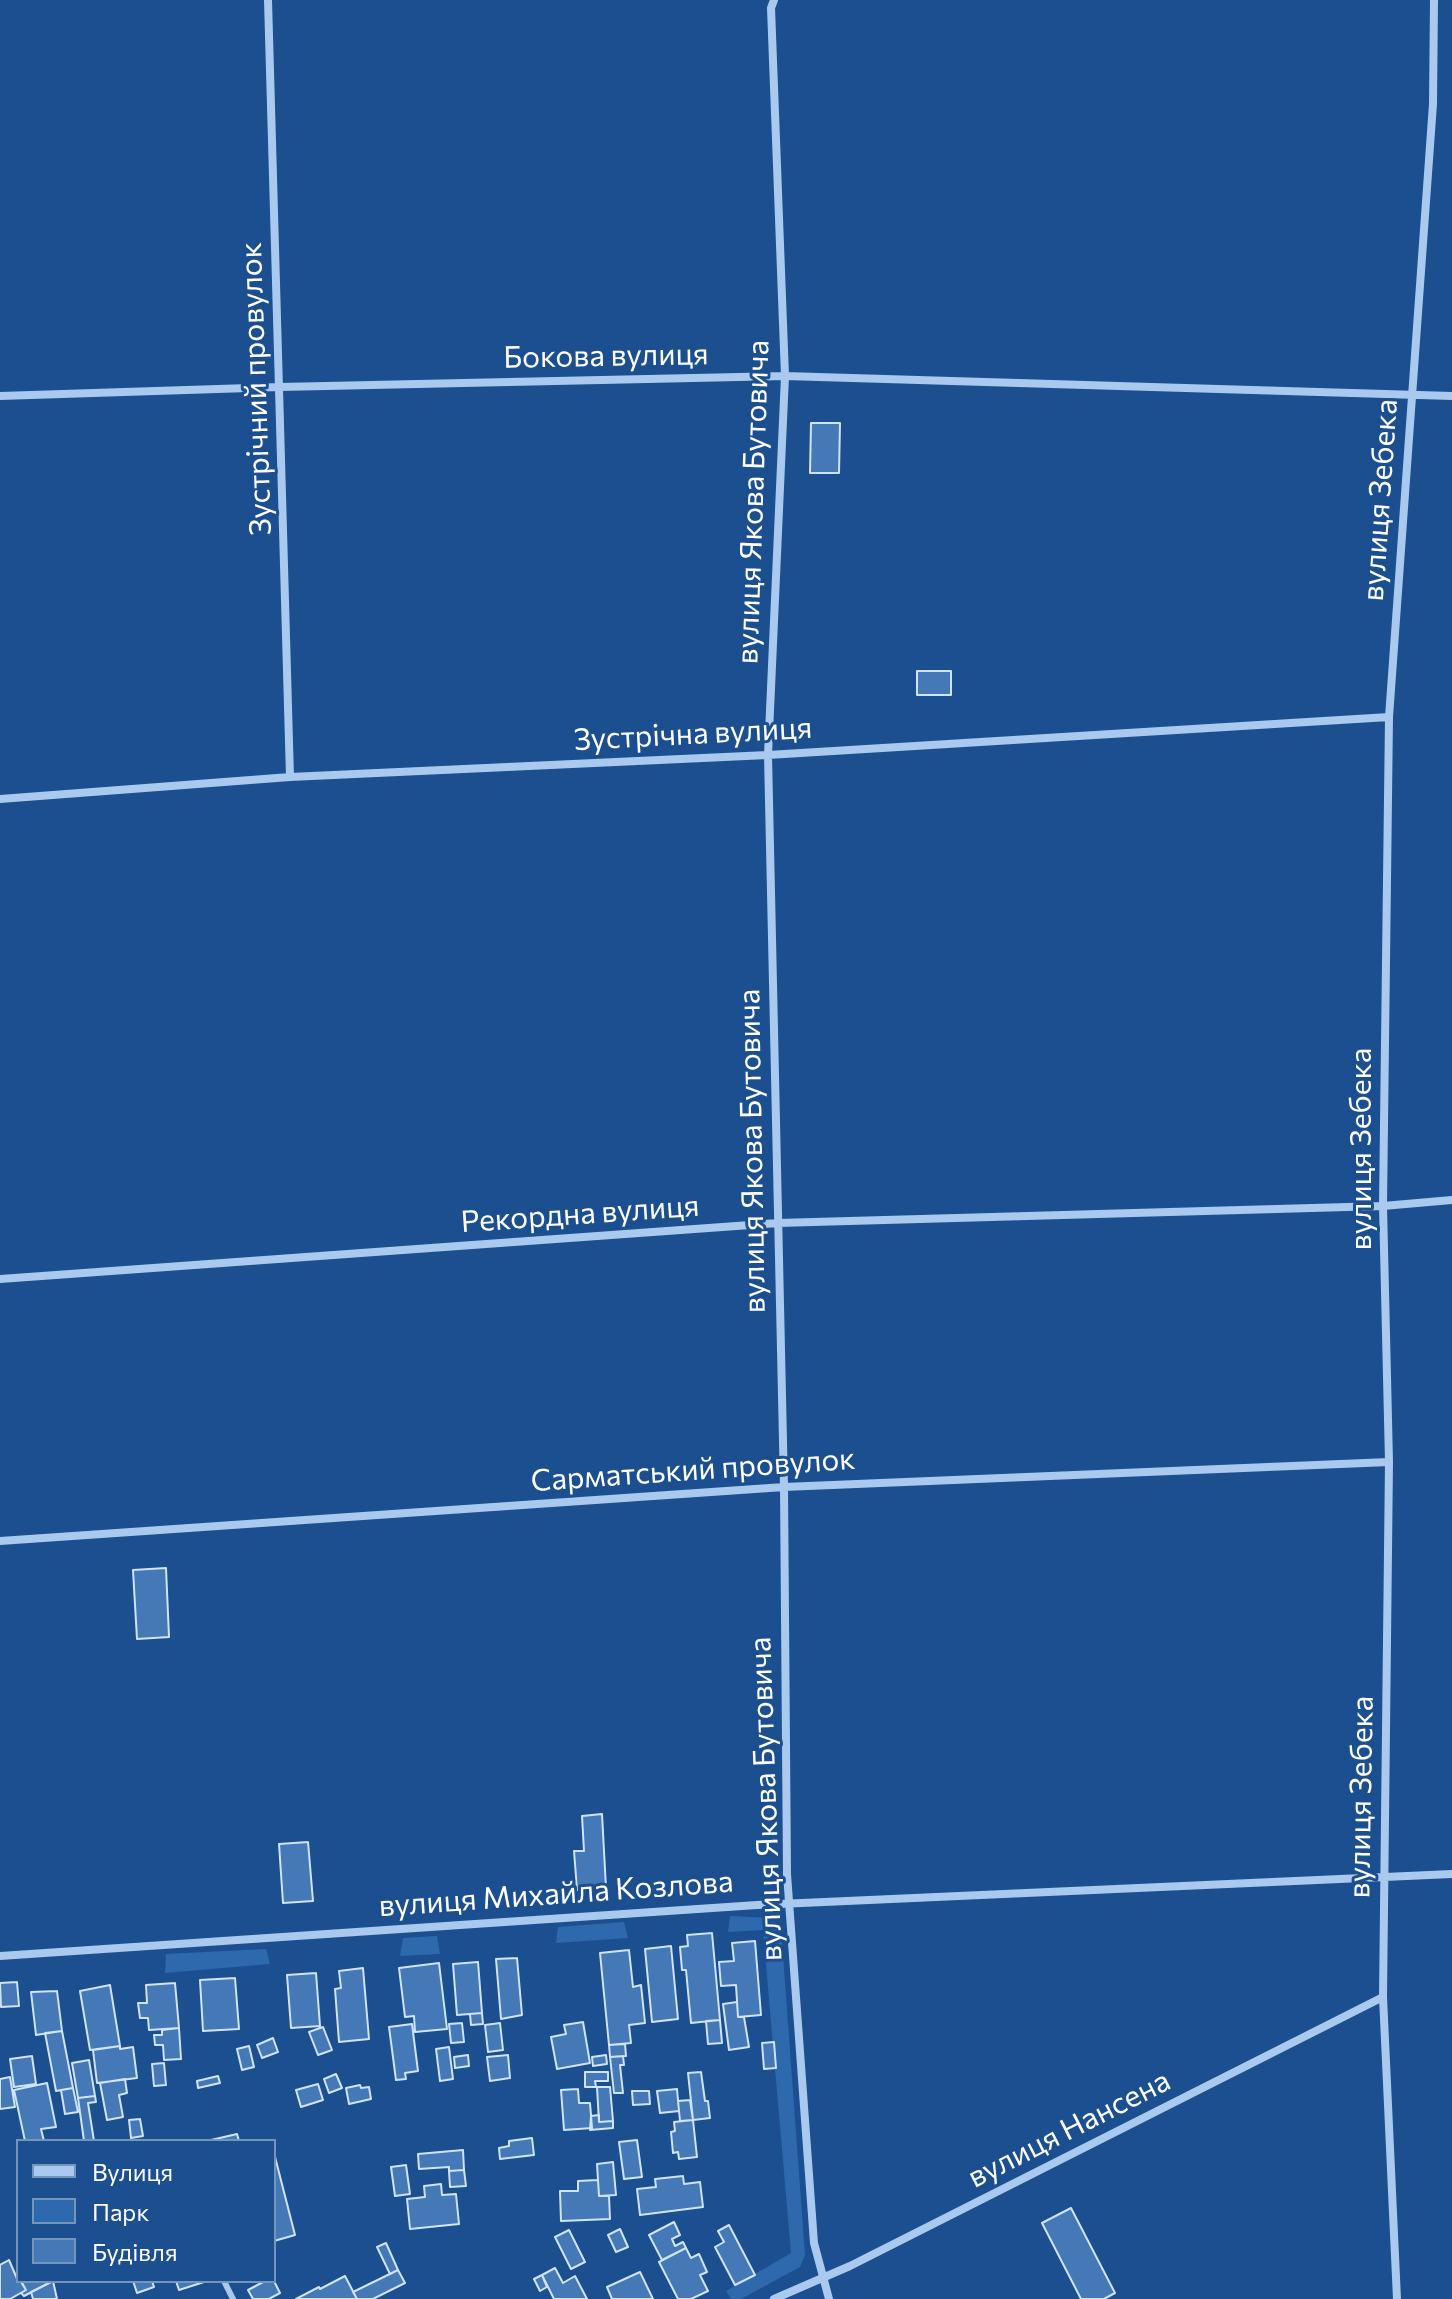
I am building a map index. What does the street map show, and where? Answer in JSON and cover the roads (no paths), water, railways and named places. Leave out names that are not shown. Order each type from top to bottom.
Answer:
[{"type":"street","name":"Зустрічний провулок","points":[[268,0],[290,777]]},
{"type":"street","name":"вулиця Якова Бутовича","points":[[774,0],[771,8],[785,376],[768,755],[784,1487],[787,1874],[814,2243],[829,2299]]},
{"type":"street","name":"вулиця Зебека","points":[[1397,2299],[1383,1997],[1389,1462],[1383,1206],[1389,717],[1433,104],[1434,0]]},
{"type":"street","name":"Бокова вулиця","points":[[0,396],[785,376],[1452,396]]},
{"type":"street","name":"Зустрічна вулиця","points":[[0,799],[290,777],[768,755],[1389,717]]},
{"type":"street","name":"Рекордна вулиця","points":[[0,1279],[778,1223],[1383,1206],[1452,1200]]},
{"type":"street","name":"Сарматський провулок","points":[[0,1541],[784,1487],[1389,1462]]},
{"type":"street","name":"вулиця Михайла Козлова","points":[[0,1956],[790,1903],[1452,1874]]},
{"type":"street","name":"вулиця Нансена","points":[[774,2299],[823,2278],[1383,1997]]}]
